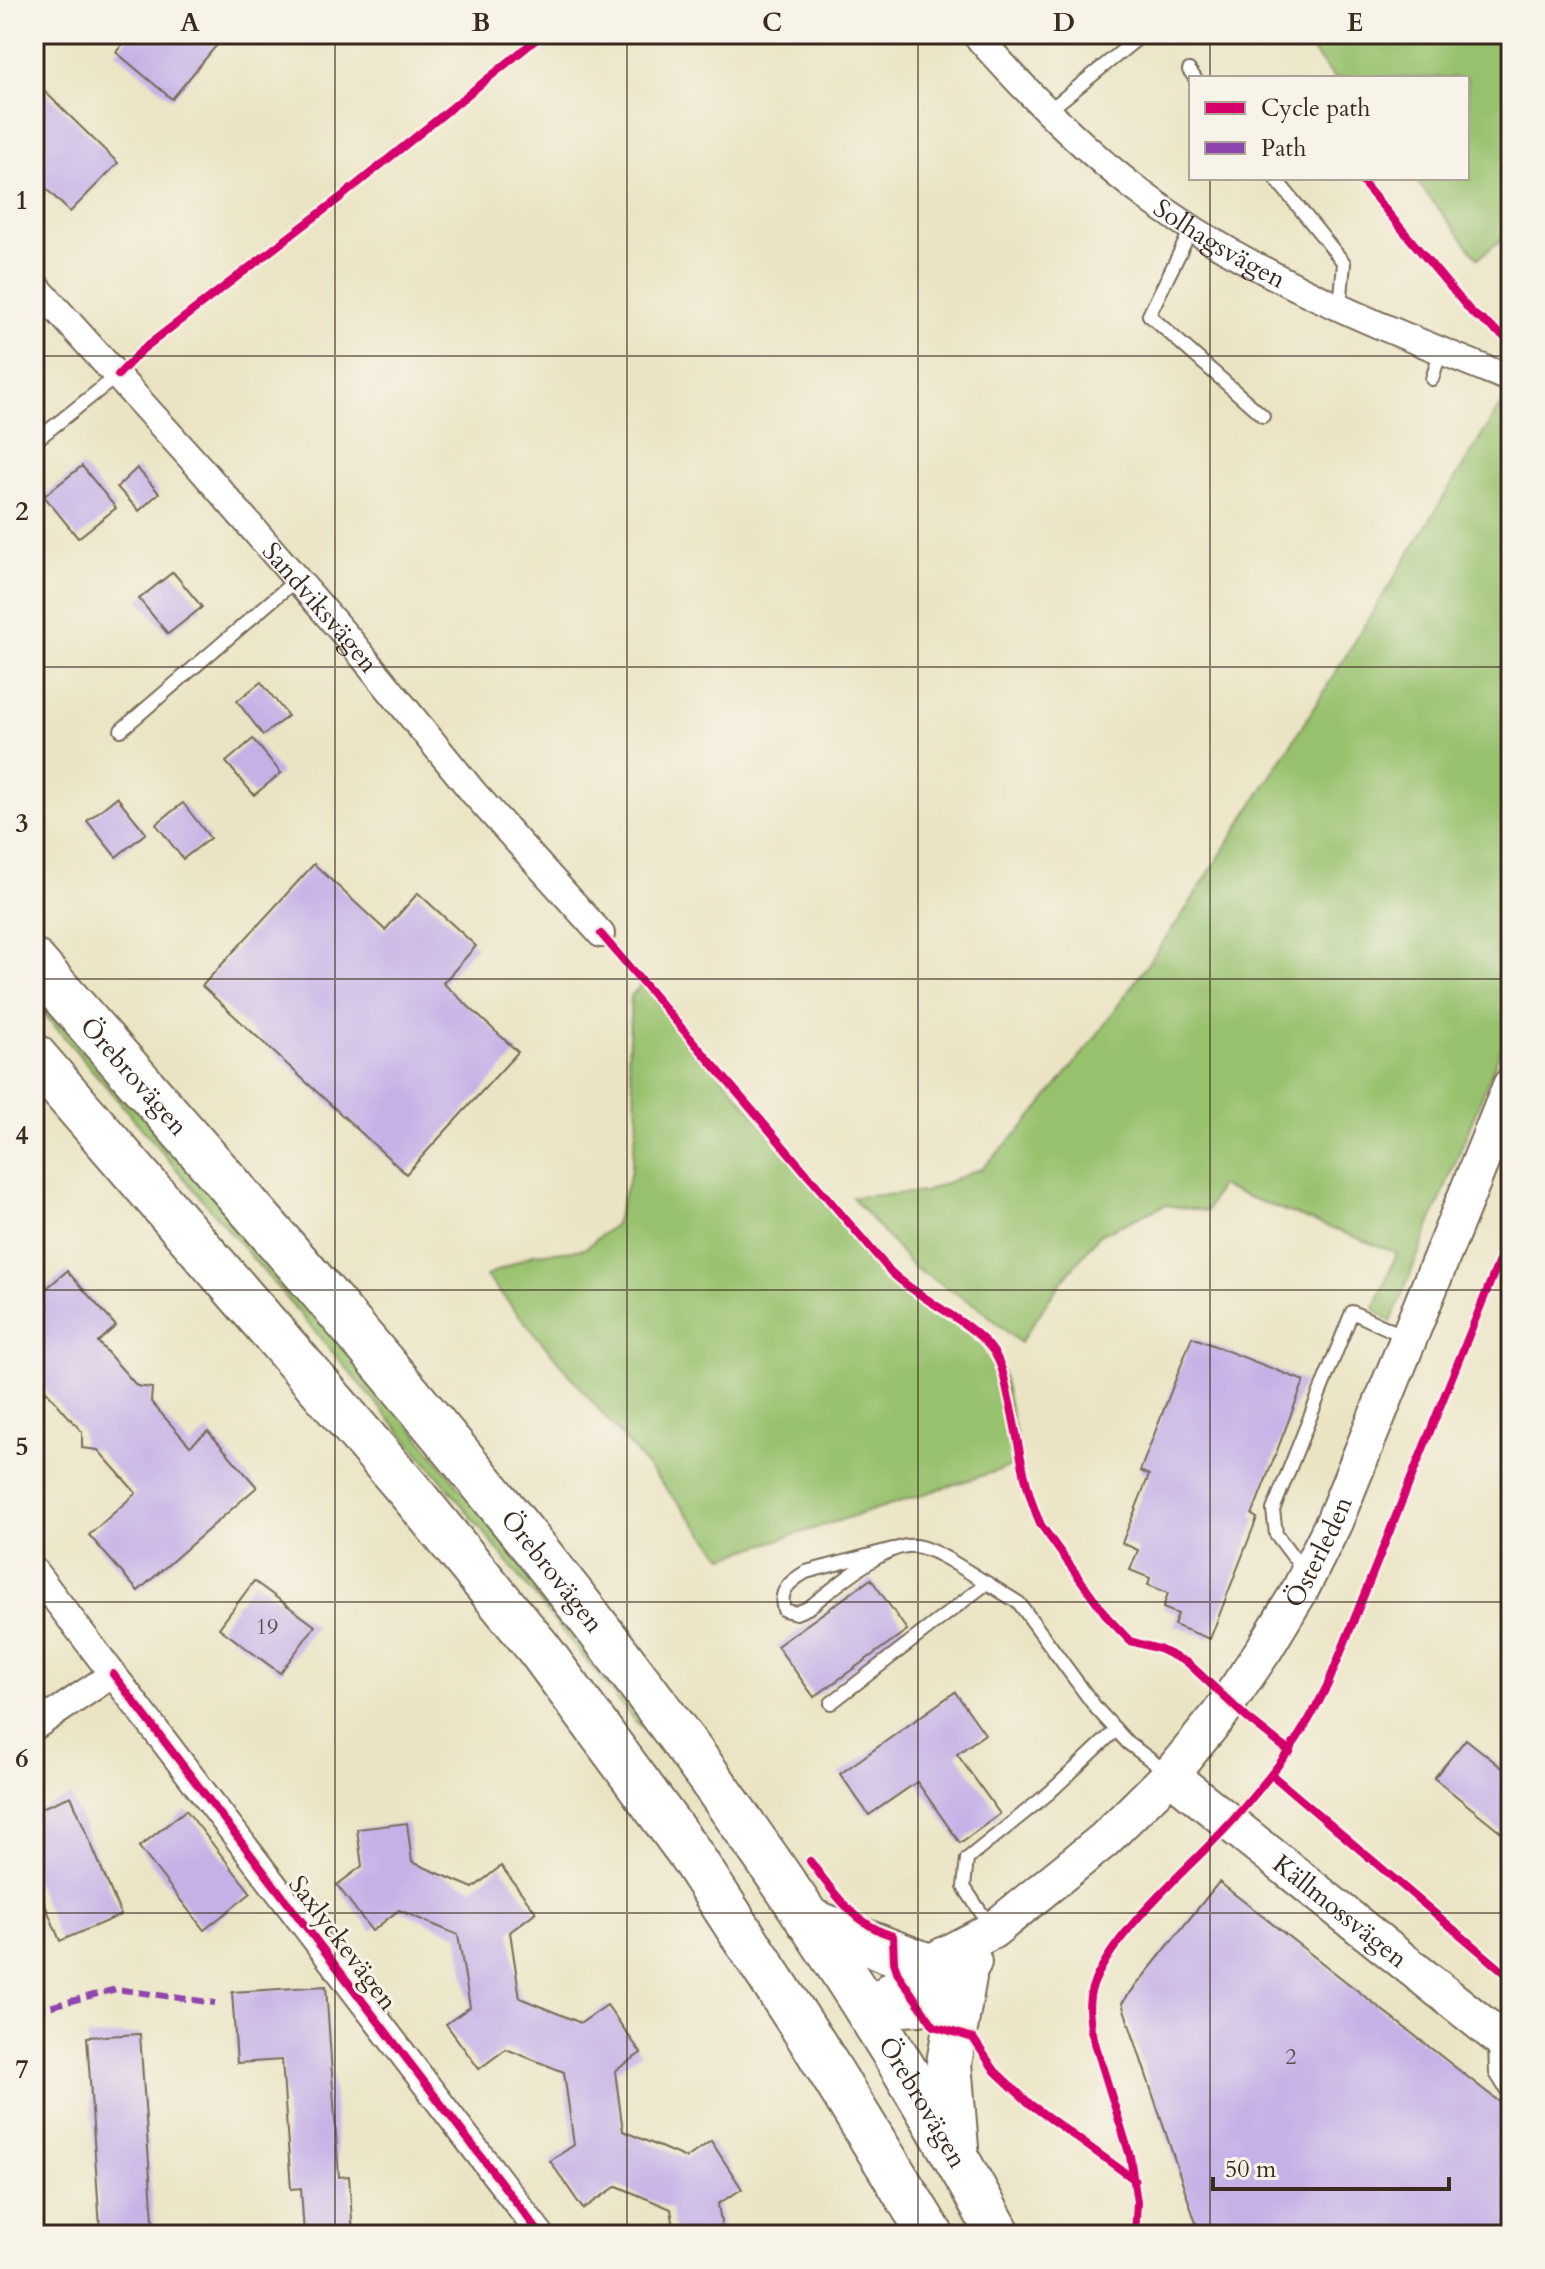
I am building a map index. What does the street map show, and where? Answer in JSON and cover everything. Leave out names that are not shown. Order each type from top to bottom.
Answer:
[{"type":"highway","name":"Örebrovägen","points":[[34,962],[422,1410],[570,1590],[675,1728],[808,1920],[957,2158],[999,2235]]},
{"type":"highway","points":[[34,1056],[408,1489],[540,1650],[688,1851],[815,2046],[931,2235]]},
{"type":"highway","points":[[808,1920],[945,1971],[957,2158]]},
{"type":"highway","points":[[815,2046],[865,2010]]},
{"type":"main road","name":"Österleden","points":[[865,2010],[945,1971],[1104,1840],[1170,1775],[1220,1714],[1265,1648],[1308,1576],[1334,1522],[1511,1086]]},
{"type":"main road","name":"Källmossvägen","points":[[1170,1775],[1506,2032]]},
{"type":"street","name":"Solhagsvägen","points":[[975,34],[1047,112],[1132,186],[1192,228],[1259,268],[1340,307],[1511,379]]},
{"type":"street","name":"Sandviksvägen","points":[[34,284],[297,579],[473,792],[601,934]]},
{"type":"street","name":"Saxlyckevägen","points":[[34,1571],[541,2235]]},
{"type":"street","points":[[34,1727],[113,1674]]},
{"type":"lane","points":[[1047,112],[1143,34]]},
{"type":"lane","points":[[1277,180],[1344,263],[1340,307]]},
{"type":"lane","points":[[1192,228],[1149,315],[1263,416]]},
{"type":"lane","points":[[1432,379],[1441,350]]},
{"type":"lane","points":[[34,442],[118,375]]},
{"type":"lane","points":[[121,730],[297,579]]},
{"type":"lane","points":[[1308,1576],[1276,1534],[1273,1510],[1352,1312],[1409,1339]]},
{"type":"lane","points":[[893,1549],[808,1608],[796,1613],[784,1610],[781,1601],[784,1589],[806,1572],[893,1549],[913,1546],[930,1551],[1019,1603],[1096,1708],[1128,1743],[1170,1775]]},
{"type":"lane","points":[[831,1703],[987,1583]]},
{"type":"lane","points":[[993,1930],[964,1887],[967,1859],[1049,1793],[1116,1730]]},
{"type":"lane","points":[[1506,2032],[1496,2073],[1511,2097]]},
{"type":"green space","points":[[1299,34],[1511,34],[1511,232],[1478,258],[1416,180],[1469,180],[1469,76],[1332,76]]},
{"type":"green space","points":[[1507,395],[1511,396],[1511,1024],[1391,1322],[1374,1309],[1397,1253],[1219,1186],[1207,1211],[1165,1205],[1099,1235],[1058,1286],[1020,1343],[980,1308],[913,1267],[852,1197],[924,1192],[983,1168],[1027,1123],[1095,1038],[1183,914]]},
{"type":"green space","points":[[34,979],[320,1312],[665,1746],[634,1720],[445,1484],[34,1002]]},
{"type":"green space","points":[[643,983],[887,1271],[919,1296],[960,1320],[988,1343],[1002,1371],[1022,1463],[724,1557],[486,1276],[534,1254],[584,1249],[615,1224],[631,1172],[638,1114],[628,1058],[631,996]]},
{"type":"building","points":[[131,34],[226,34],[172,99],[116,52]]},
{"type":"building","points":[[34,81],[118,163],[70,212],[34,177]]},
{"type":"building","points":[[82,466],[116,508],[78,538],[44,496]]},
{"type":"building","points":[[137,468],[159,493],[139,511],[117,487]]},
{"type":"building","points":[[173,572],[202,607],[168,634],[139,599]]},
{"type":"building","points":[[261,682],[288,716],[263,735],[237,701]]},
{"type":"building","points":[[253,739],[281,773],[254,795],[226,762]]},
{"type":"building","points":[[117,797],[146,833],[116,857],[87,821]]},
{"type":"building","points":[[183,803],[210,838],[183,859],[156,824]]},
{"type":"building","points":[[314,864],[385,930],[418,893],[476,946],[443,983],[518,1052],[406,1174],[202,986]]},
{"type":"building","points":[[67,1271],[116,1326],[98,1342],[137,1386],[152,1388],[151,1402],[190,1446],[208,1431],[257,1487],[138,1591],[89,1535],[136,1493],[98,1450],[82,1448],[82,1432],[34,1377],[34,1299]]},
{"type":"building","points":[[1192,1337],[1304,1381],[1252,1515],[1257,1518],[1210,1639],[1174,1625],[1178,1614],[1163,1608],[1168,1593],[1148,1585],[1150,1578],[1130,1570],[1138,1550],[1122,1543],[1149,1475],[1140,1471]]},
{"type":"building","points":[[871,1579],[907,1630],[814,1697],[777,1646]]},
{"type":"building","points":[[254,1581],[315,1626],[280,1673],[219,1628]]},
{"type":"building","points":[[955,1692],[985,1734],[957,1754],[1000,1814],[960,1843],[917,1782],[869,1815],[840,1774]]},
{"type":"building","points":[[1466,1739],[1511,1775],[1511,1840],[1434,1778]]},
{"type":"building","points":[[71,1796],[121,1915],[60,1941],[34,1878],[34,1811]]},
{"type":"building","points":[[186,1810],[251,1893],[204,1930],[139,1847]]},
{"type":"building","points":[[407,1823],[412,1862],[473,1888],[501,1866],[536,1912],[510,1932],[520,1998],[581,2023],[607,2005],[641,2053],[615,2071],[623,2131],[686,2158],[711,2141],[742,2189],[718,2204],[723,2235],[675,2235],[671,2209],[617,2186],[583,2209],[550,2161],[574,2145],[564,2072],[506,2049],[479,2069],[446,2024],[470,2007],[458,1935],[399,1910],[372,1931],[337,1885],[362,1866],[357,1829]]},
{"type":"building","points":[[1219,1882],[1511,2111],[1511,2235],[1200,2235],[1122,2003]]},
{"type":"building","points":[[326,1986],[339,2177],[349,2176],[353,2235],[304,2235],[301,2188],[291,2189],[282,2060],[237,2063],[232,1992]]},
{"type":"building","points":[[140,2034],[154,2235],[113,2235],[113,2228],[100,2228],[87,2037]]},
{"type":"marked path","points":[[34,2011],[116,1989],[215,2003]]},
{"type":"cycle path","points":[[118,375],[143,349],[341,197],[543,34]]},
{"type":"cycle path","points":[[1361,180],[1472,313],[1509,340]]},
{"type":"cycle path","points":[[601,934],[891,1272],[981,1337],[994,1353],[1004,1378],[1026,1479],[1041,1525],[1108,1618],[1130,1641],[1159,1649],[1188,1663],[1247,1718],[1290,1752]]},
{"type":"cycle path","points":[[1135,2235],[1137,2202],[1130,2156],[1091,2030],[1089,2003],[1092,1988],[1117,1943],[1248,1803],[1286,1755],[1318,1704],[1511,1231]]},
{"type":"cycle path","points":[[113,1674],[541,2235]]},
{"type":"cycle path","points":[[1272,1775],[1511,1978]]},
{"type":"cycle path","points":[[810,1861],[856,1915],[879,1931],[893,1936],[894,1962],[898,1974],[934,2026],[973,2038],[995,2071],[1030,2104],[1135,2180]]}]
